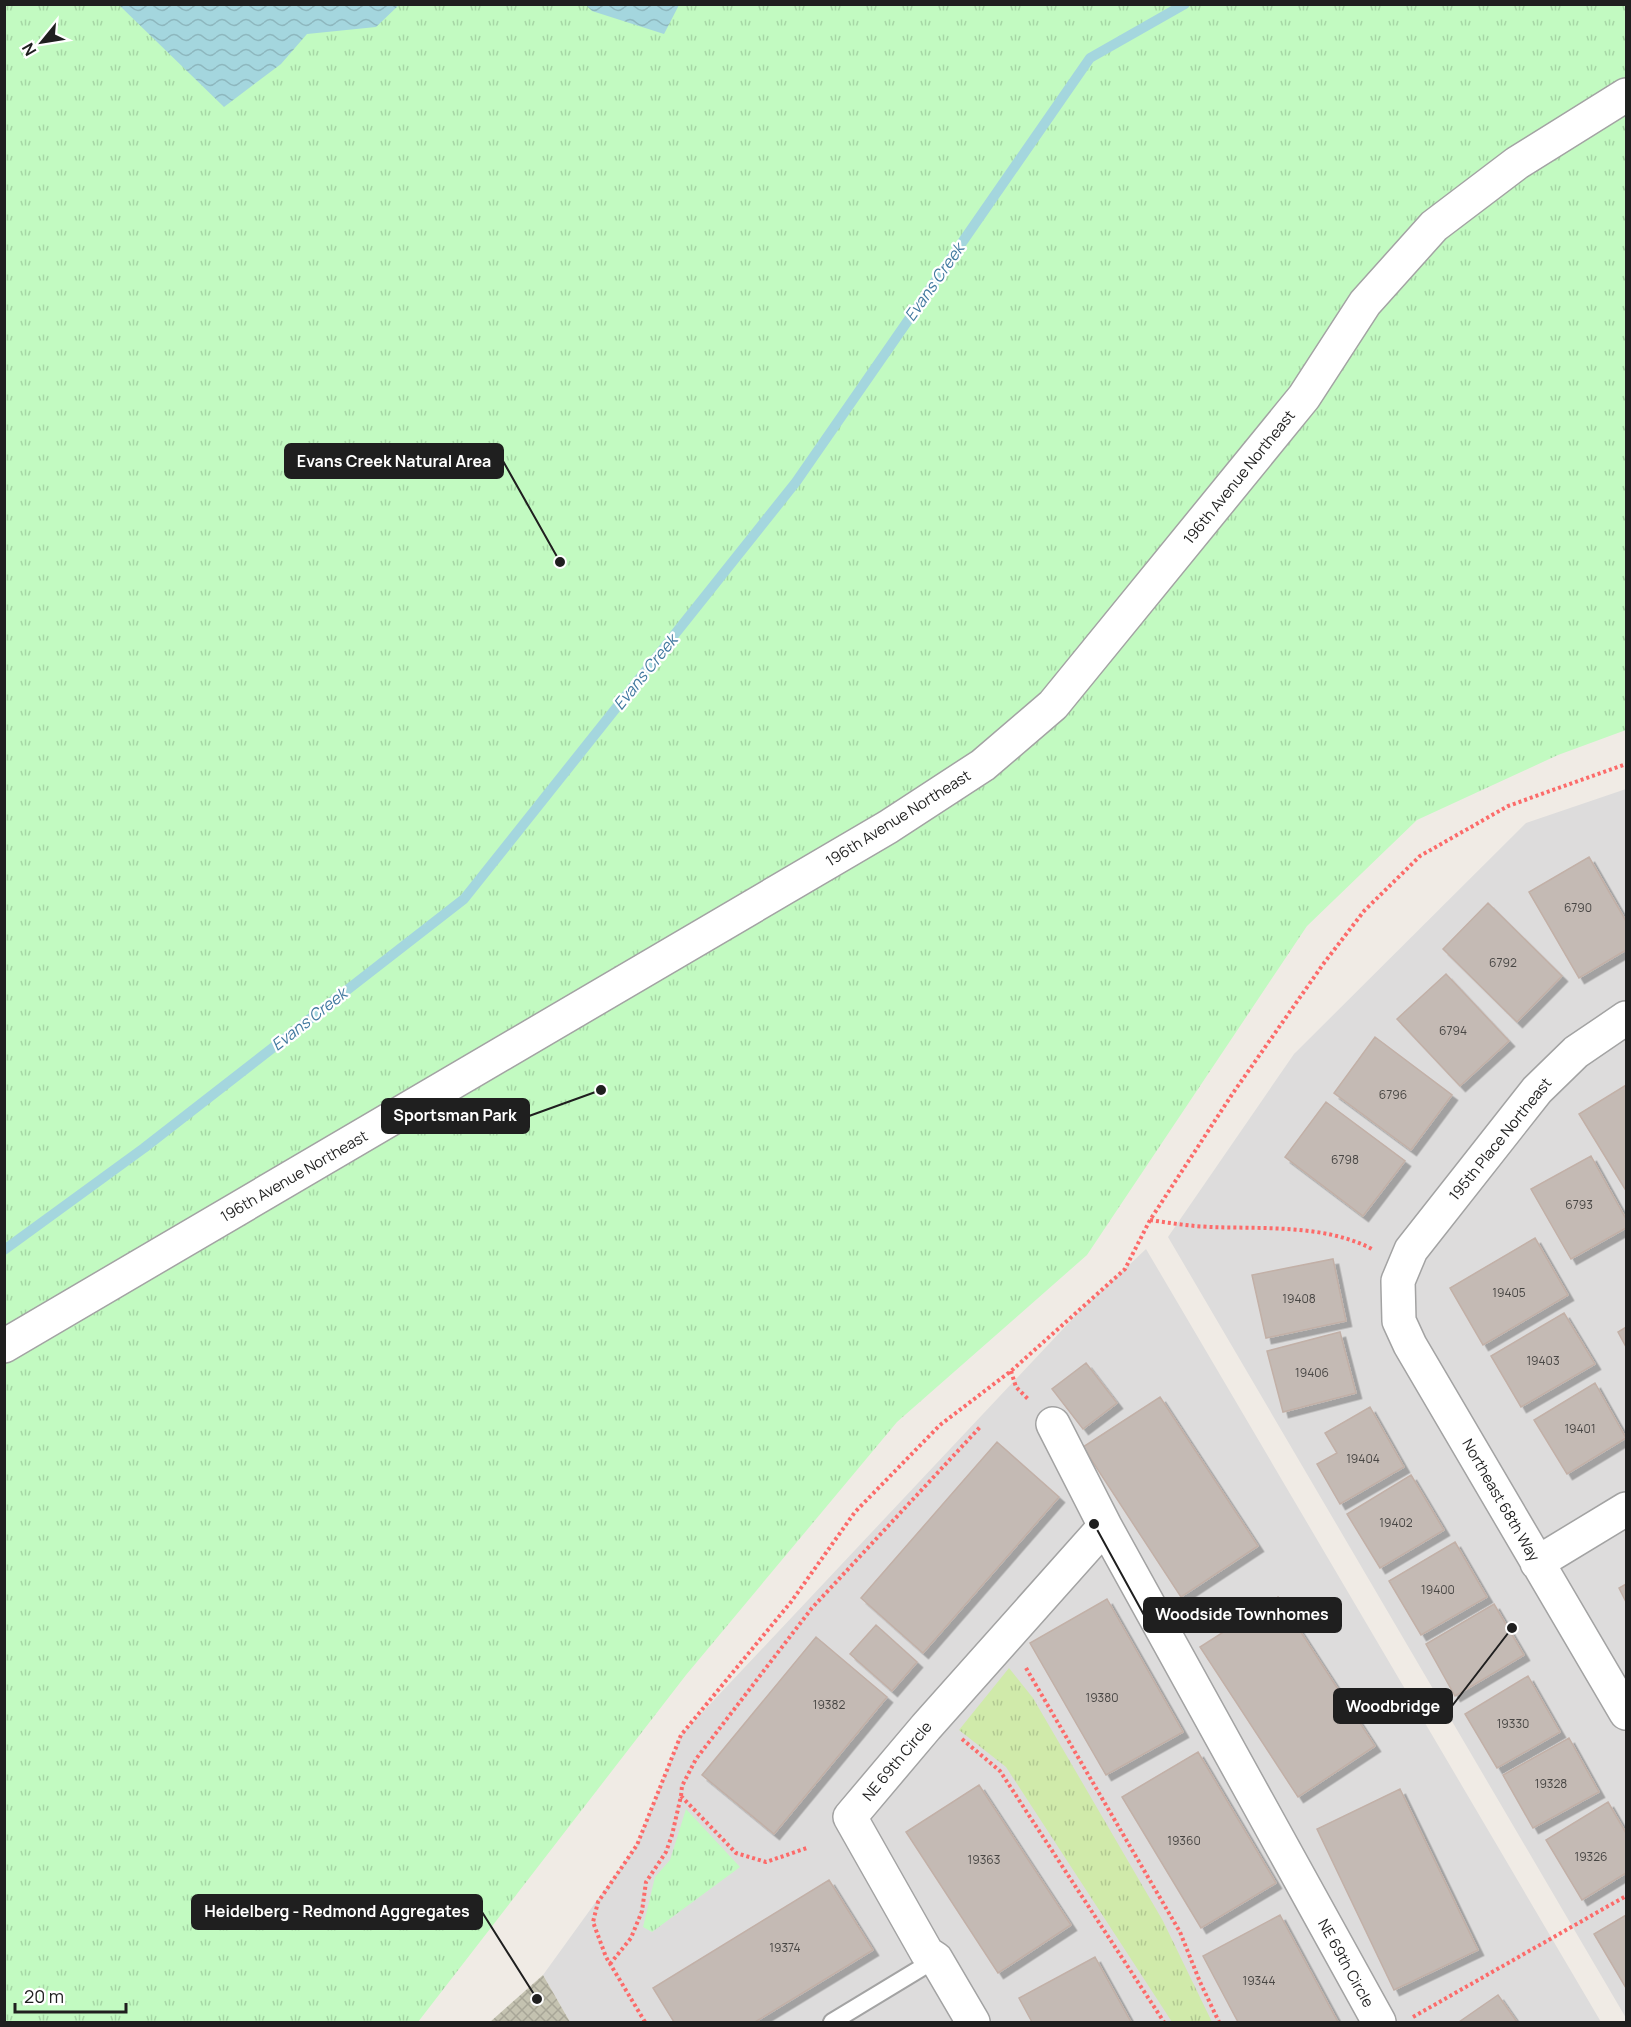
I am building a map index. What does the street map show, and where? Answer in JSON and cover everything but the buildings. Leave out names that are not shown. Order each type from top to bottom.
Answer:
[{"type":"street","name":"196th Avenue Northeast","points":[[4,1346],[888,827],[983,765],[1053,705],[1304,397],[1365,303],[1434,226],[1517,163],[1626,95]]},
{"type":"street","name":"195th Place Northeast","points":[[1398,1281],[1411,1250],[1537,1090],[1576,1052],[1626,1018]]},
{"type":"street","name":"Northeast 68th Way","points":[[1398,1281],[1399,1321],[1410,1345],[1626,1713]]},
{"type":"street","name":"NE 69th Circle","points":[[1053,1424],[1105,1526],[1379,2022]]},
{"type":"street","points":[[1538,1563],[1626,1509]]},
{"type":"street","name":"NE 69th Circle","points":[[974,2022],[936,1959],[927,1953],[850,1817],[1105,1526]]},
{"type":"lane","points":[[832,2022],[936,1959]]},
{"type":"path","points":[[645,2022],[610,1964],[593,1922],[598,1902],[637,1845],[681,1735],[791,1602],[855,1512],[940,1425],[1011,1371],[1125,1269],[1150,1220],[1233,1093],[1324,963],[1364,911],[1420,856],[1508,806],[1626,764]]},
{"type":"path","points":[[1150,1220],[1182,1225],[1293,1229],[1354,1239],[1373,1250]]},
{"type":"path","points":[[610,1964],[631,1938],[642,1911],[646,1882],[666,1852],[672,1836],[682,1786],[696,1759],[812,1608],[981,1426]]},
{"type":"path","points":[[1007,1637],[1180,1932],[1200,1982],[1220,2022]]},
{"type":"path","points":[[936,1717],[1000,1771],[1164,2022]]},
{"type":"path","points":[[681,1796],[736,1853],[766,1862],[807,1848]]},
{"type":"path","points":[[1404,2022],[1626,1896]]},
{"type":"shaded area","points":[[1626,789],[1626,2018],[1168,1237],[1294,1054],[1526,823]]},
{"type":"shaded area","points":[[1146,1249],[1601,2022],[570,2022],[543,1975],[637,1845],[681,1735],[1078,1313]]},
{"type":"shaded area","points":[[543,1975],[570,2022],[490,2022]]},
{"type":"green space","points":[[5,5],[1626,5],[1626,730],[1558,755],[1417,820],[1307,926],[1087,1255],[897,1422],[686,1675],[418,2022],[5,2022]]},
{"type":"green space","points":[[1009,1668],[1033,1698],[1163,1921],[1212,2022],[1172,2022],[1006,1767],[959,1730]]},
{"type":"green space","points":[[686,1809],[740,1867],[652,1932],[643,1927],[655,1877],[670,1860]]},
{"type":"water","points":[[119,5],[399,5],[376,27],[307,34],[281,64],[224,107]]},
{"type":"water","points":[[586,5],[679,5],[664,34],[592,11]]},
{"type":"waterway","name":"Evans Creek","points":[[4,1250],[144,1148],[464,899],[796,482],[1090,58],[1185,4]]},
{"type":"place","name":"Evans Creek Natural Area","points":[[560,562]]},
{"type":"place","name":"Sportsman Park","points":[[601,1090]]},
{"type":"place","name":"Woodside Townhomes","points":[[1094,1524]]},
{"type":"place","name":"Woodbridge","points":[[1512,1628]]},
{"type":"place","name":"Heidelberg - Redmond Aggregates","points":[[537,1999]]}]
